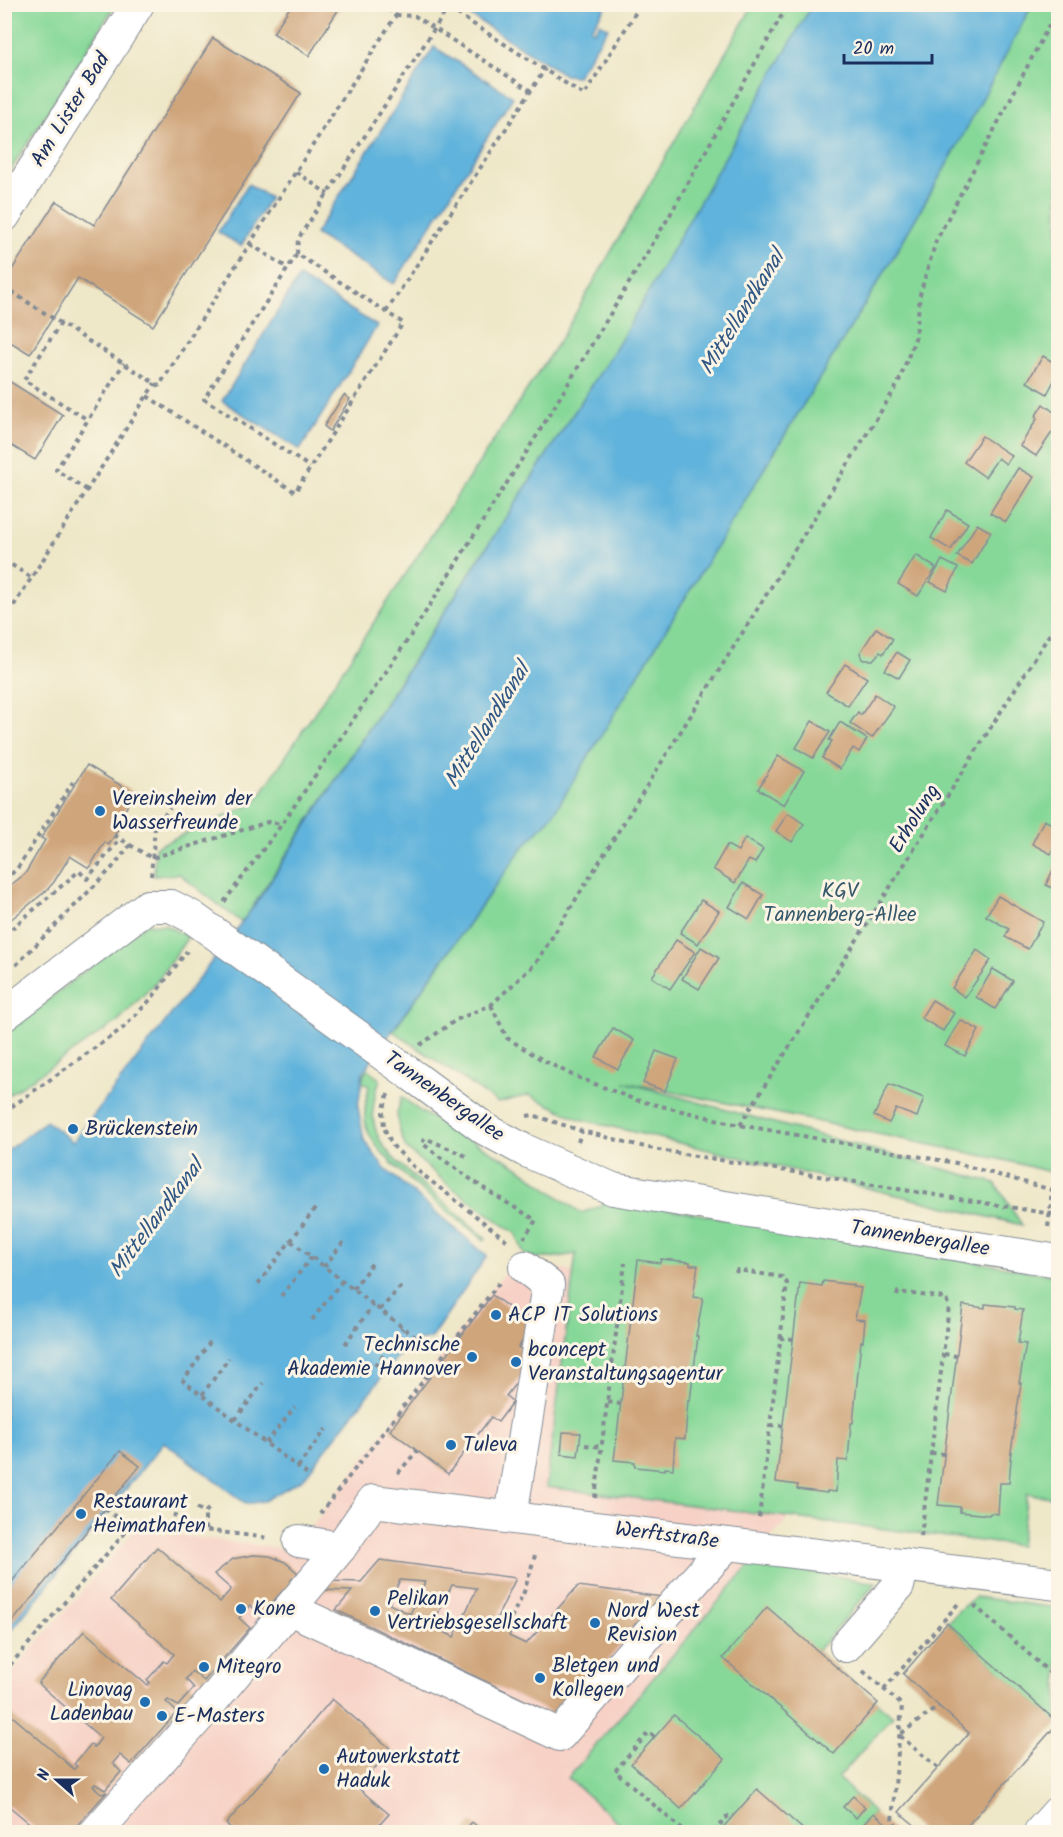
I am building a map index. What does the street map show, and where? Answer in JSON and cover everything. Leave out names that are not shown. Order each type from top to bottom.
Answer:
[{"type":"street","name":"Am Lister Bad","points":[[4,216],[138,4]]},
{"type":"street","name":"Tannenbergallee","points":[[4,1015],[148,906],[171,906],[193,930],[403,1084],[524,1150],[613,1189],[1051,1260]]},
{"type":"street","points":[[511,1516],[548,1285],[514,1262]]},
{"type":"street","name":"Werftstraße","points":[[340,1548],[373,1501],[910,1566],[967,1585],[1057,1571]]},
{"type":"street","points":[[96,1833],[203,1712],[340,1548],[299,1541]]},
{"type":"street","points":[[290,1609],[560,1735],[727,1544]]},
{"type":"street","points":[[846,1646],[898,1586],[910,1566]]},
{"type":"street","points":[[1040,1833],[1059,1812]]},
{"type":"path","points":[[380,4],[396,15],[415,16],[531,91]]},
{"type":"path","points":[[442,4],[584,94],[641,4]]},
{"type":"path","points":[[220,906],[282,824],[411,635],[539,432],[670,215],[788,4]]},
{"type":"path","points":[[310,467],[204,399],[297,254],[298,239],[448,8]]},
{"type":"path","points":[[418,1047],[456,1020],[490,1005],[536,963],[898,384],[916,336],[920,294],[936,241],[1059,8]]},
{"type":"path","points":[[4,287],[159,386],[396,15]]},
{"type":"path","points":[[387,312],[545,69]]},
{"type":"path","points":[[296,172],[328,194]]},
{"type":"path","points":[[250,244],[288,268]]},
{"type":"path","points":[[147,396],[295,492],[404,323],[297,254]]},
{"type":"path","points":[[61,323],[24,381],[88,420]]},
{"type":"path","points":[[87,490],[56,470],[124,363]]},
{"type":"path","points":[[4,621],[155,383]]},
{"type":"path","points":[[4,560],[32,578]]},
{"type":"path","name":"Erholung","points":[[740,1125],[1059,621]]},
{"type":"path","points":[[4,880],[17,869],[73,782]]},
{"type":"path","points":[[152,858],[155,826],[170,808]]},
{"type":"path","points":[[111,833],[152,858],[268,822],[282,824]]},
{"type":"path","points":[[6,924],[10,930],[79,871],[87,879],[120,839]]},
{"type":"path","points":[[13,968],[112,868],[129,845]]},
{"type":"path","points":[[4,1112],[123,1029],[152,998],[193,930]]},
{"type":"path","points":[[490,1005],[507,1038],[562,1070],[636,1100],[740,1125],[956,1163],[1052,1191]]},
{"type":"path","points":[[4,1672],[130,1527],[137,1525],[172,1526],[299,1541],[514,1262],[393,1146],[384,1128],[383,1112],[386,1096],[403,1084]]},
{"type":"path","points":[[485,1129],[504,1121],[533,1114],[582,1131],[654,1149],[1059,1215]]},
{"type":"path","points":[[468,1157],[425,1138],[422,1143],[451,1167],[536,1220]]},
{"type":"path","points":[[1051,1260],[1049,1214],[1052,1191],[1059,1180]]},
{"type":"path","points":[[258,1284],[317,1206]]},
{"type":"path","points":[[324,1267],[345,1240]]},
{"type":"path","points":[[291,1241],[420,1341]]},
{"type":"path","points":[[281,1296],[312,1257]]},
{"type":"path","points":[[353,1289],[373,1262]]},
{"type":"path","points":[[595,1502],[625,1263]]},
{"type":"path","points":[[736,1273],[737,1270],[782,1277],[787,1283],[758,1521]]},
{"type":"path","points":[[312,1320],[342,1281]]},
{"type":"path","points":[[380,1310],[403,1284]]},
{"type":"path","points":[[897,1296],[898,1292],[945,1298],[949,1306],[931,1453],[910,1566]]},
{"type":"path","points":[[345,1344],[373,1305]]},
{"type":"path","points":[[619,1315],[631,1316]]},
{"type":"path","points":[[375,1366],[403,1328]]},
{"type":"path","points":[[780,1338],[794,1339]]},
{"type":"path","points":[[210,1342],[183,1381],[307,1474]]},
{"type":"path","points":[[944,1354],[956,1356]]},
{"type":"path","points":[[202,1395],[230,1358]]},
{"type":"path","points":[[235,1420],[263,1383]]},
{"type":"path","points":[[608,1402],[620,1404]]},
{"type":"path","points":[[266,1443],[295,1407]]},
{"type":"path","points":[[770,1425],[783,1426]]},
{"type":"path","points":[[298,1467],[326,1429]]},
{"type":"path","points":[[585,1445],[602,1447]]},
{"type":"path","points":[[931,1453],[944,1454]]},
{"type":"path","points":[[197,1508],[205,1512]]},
{"type":"path","points":[[205,1512],[210,1508]]},
{"type":"path","points":[[105,1509],[130,1527]]},
{"type":"path","points":[[172,1526],[176,1510]]},
{"type":"path","points":[[205,1512],[205,1530]]},
{"type":"path","points":[[507,1626],[524,1592],[544,1521]]},
{"type":"path","points":[[1057,1571],[1059,1537]]},
{"type":"path","points":[[884,1689],[967,1585],[1059,1680]]},
{"type":"path","points":[[846,1646],[841,1652],[902,1705],[892,1821],[904,1833]]},
{"type":"path","points":[[899,1735],[939,1706]]},
{"type":"path","points":[[654,1737],[649,1732],[615,1771],[685,1833]]},
{"type":"path","points":[[899,1735],[938,1768]]},
{"type":"path","points":[[713,1833],[728,1816],[731,1819]]},
{"type":"shaded area","points":[[519,1254],[573,1273],[546,1487],[789,1517],[568,1778],[629,1832],[5,1832],[5,1680],[135,1530],[294,1550]]},
{"type":"green space","points":[[4,5],[115,5],[5,179]]},
{"type":"green space","points":[[753,5],[812,5],[618,345],[242,923],[179,874],[154,876],[155,847],[255,803],[563,335]]},
{"type":"green space","name":"KGV Tannenberg-Allee","points":[[1032,5],[1058,5],[1058,1174],[1004,1160],[624,1082],[995,1183],[1022,1225],[579,1119],[529,1095],[498,1103],[393,1031],[522,848],[552,816],[891,261],[954,152]]},
{"type":"green space","points":[[146,924],[165,925],[188,937],[157,981],[117,1022],[5,1097],[5,1033]]},
{"type":"green space","points":[[368,1069],[380,1080],[374,1099],[373,1115],[375,1129],[381,1142],[400,1164],[486,1238],[484,1240],[404,1175],[376,1145],[368,1132],[365,1121],[369,1086],[362,1082]]},
{"type":"green space","points":[[402,1097],[421,1112],[515,1165],[581,1213],[601,1206],[606,1198],[1058,1276],[1058,1498],[1027,1494],[1020,1546],[546,1487],[576,1254],[536,1258],[524,1254],[516,1234],[447,1184],[406,1148],[399,1129],[397,1113]]},
{"type":"green space","points":[[752,1562],[876,1583],[817,1651],[893,1716],[838,1778],[874,1813],[856,1832],[629,1832],[568,1778]]},
{"type":"green space","points":[[975,1597],[1058,1608],[1058,1724],[947,1623]]},
{"type":"water","points":[[469,5],[607,5],[591,29],[594,31],[600,23],[608,28],[577,76],[565,75],[466,13]]},
{"type":"water","name":"Mittellandkanal","points":[[812,5],[1032,5],[954,152],[891,261],[552,816],[522,848],[363,1072],[358,1107],[364,1140],[384,1168],[487,1256],[430,1339],[414,1341],[397,1357],[303,1479],[264,1501],[246,1504],[164,1442],[5,1638],[5,1152],[46,1121],[73,1142],[255,905],[618,345]]},
{"type":"water","points":[[434,47],[513,97],[394,284],[315,234]]},
{"type":"water","points":[[248,184],[270,198],[241,246],[218,232]]},
{"type":"water","points":[[299,277],[377,326],[300,450],[222,401]]},
{"type":"building","points":[[292,4],[342,4],[309,56],[273,33]]},
{"type":"building","points":[[213,38],[301,93],[153,326],[78,278],[30,354],[4,338],[4,282],[56,201],[94,225]]},
{"type":"building","points":[[1043,356],[1058,365],[1058,373],[1047,394],[1027,382]]},
{"type":"building","points":[[4,378],[63,415],[35,460],[4,441]]},
{"type":"building","points":[[344,395],[350,399],[330,431],[324,426]]},
{"type":"building","points":[[1043,404],[1058,415],[1058,431],[1057,433],[1053,431],[1036,456],[1020,446],[1037,419],[1035,417]]},
{"type":"building","points":[[982,436],[1012,456],[1006,464],[998,458],[985,477],[964,462]]},
{"type":"building","points":[[1018,468],[1034,477],[1006,522],[990,513]]},
{"type":"building","points":[[947,510],[968,523],[951,550],[931,538]]},
{"type":"building","points":[[977,524],[991,532],[972,564],[957,556]]},
{"type":"building","points":[[916,555],[936,568],[918,596],[898,584]]},
{"type":"building","points":[[942,560],[958,568],[947,591],[930,582]]},
{"type":"building","points":[[876,628],[893,639],[883,654],[880,652],[873,660],[864,660],[860,653]]},
{"type":"building","points":[[897,652],[910,660],[899,678],[885,670]]},
{"type":"building","points":[[845,664],[867,678],[848,706],[826,692]]},
{"type":"building","points":[[875,694],[894,707],[872,738],[850,723],[858,712],[861,715]]},
{"type":"building","points":[[812,721],[830,732],[813,758],[796,748]]},
{"type":"building","points":[[840,722],[867,739],[859,752],[853,748],[840,769],[822,758]]},
{"type":"building","points":[[778,756],[804,771],[784,805],[758,789]]},
{"type":"building","points":[[87,765],[135,794],[116,824],[120,826],[109,845],[105,842],[89,868],[70,856],[46,891],[4,925],[4,890],[25,874],[45,840],[41,838]]},
{"type":"building","points":[[788,813],[804,824],[792,842],[776,831]]},
{"type":"building","points":[[1044,820],[1058,827],[1058,839],[1051,854],[1032,844]]},
{"type":"building","points":[[745,838],[763,849],[755,863],[749,860],[735,883],[713,869],[727,845],[738,851]]},
{"type":"building","points":[[1058,859],[1058,891],[1046,885]]},
{"type":"building","points":[[743,883],[763,895],[749,919],[729,907]]},
{"type":"building","points":[[998,896],[1043,922],[1028,949],[1005,937],[1009,929],[986,916]]},
{"type":"building","points":[[701,900],[719,911],[698,944],[680,933]]},
{"type":"building","points":[[676,940],[695,952],[670,989],[652,977]]},
{"type":"building","points":[[701,947],[719,958],[699,989],[682,979]]},
{"type":"building","points":[[977,950],[991,960],[965,997],[952,988]]},
{"type":"building","points":[[993,969],[1013,981],[995,1009],[976,997]]},
{"type":"building","points":[[932,1000],[954,1013],[943,1031],[921,1018]]},
{"type":"building","points":[[960,1020],[979,1030],[965,1056],[945,1046]]},
{"type":"building","points":[[613,1028],[634,1040],[618,1069],[596,1057]]},
{"type":"building","points":[[656,1051],[678,1059],[665,1091],[643,1083]]},
{"type":"building","points":[[889,1084],[924,1098],[917,1117],[896,1109],[889,1123],[874,1116]]},
{"type":"building","points":[[661,1259],[698,1265],[693,1297],[703,1298],[696,1336],[698,1336],[690,1401],[688,1400],[685,1439],[675,1438],[673,1469],[665,1468],[665,1470],[635,1467],[635,1462],[614,1460],[638,1260],[660,1263]]},
{"type":"building","points":[[823,1281],[861,1288],[855,1319],[865,1320],[848,1461],[838,1460],[836,1492],[827,1491],[827,1493],[797,1489],[798,1485],[776,1482],[800,1283],[822,1286]]},
{"type":"building","points":[[492,1295],[534,1326],[518,1347],[534,1359],[506,1396],[513,1402],[498,1422],[491,1417],[448,1474],[390,1430]]},
{"type":"building","points":[[985,1304],[1023,1310],[1018,1343],[1026,1344],[1019,1383],[1021,1383],[1010,1459],[1009,1483],[1000,1483],[998,1514],[990,1513],[989,1515],[960,1512],[960,1507],[938,1505],[963,1305],[985,1308]]},
{"type":"building","points":[[563,1432],[581,1433],[578,1456],[561,1454]]},
{"type":"building","points":[[120,1451],[140,1466],[5,1629],[5,1590]]},
{"type":"building","points":[[157,1547],[220,1602],[231,1589],[214,1574],[233,1559],[253,1555],[270,1556],[285,1562],[298,1573],[291,1580],[361,1582],[380,1560],[516,1578],[492,1628],[498,1630],[502,1623],[512,1628],[509,1636],[526,1644],[578,1586],[663,1597],[558,1716],[336,1610],[352,1591],[284,1589],[261,1615],[250,1605],[239,1618],[250,1628],[204,1681],[192,1671],[186,1679],[194,1688],[178,1706],[168,1700],[166,1702],[177,1712],[131,1764],[120,1755],[113,1763],[121,1772],[105,1790],[95,1784],[93,1786],[102,1794],[107,1792],[71,1832],[40,1832],[4,1802],[4,1722],[11,1715],[74,1769],[77,1766],[74,1764],[91,1744],[94,1747],[101,1738],[38,1683],[84,1631],[147,1685],[150,1682],[147,1680],[164,1661],[167,1663],[174,1654],[111,1600]],"holes":[[[400,1580],[425,1582],[410,1614],[389,1604]],[[452,1585],[477,1588],[454,1637],[432,1626]]]},
{"type":"building","points":[[767,1607],[878,1703],[834,1754],[723,1658]]},
{"type":"building","points":[[947,1623],[1058,1723],[962,1832],[923,1832],[899,1812],[969,1733],[903,1674]]},
{"type":"building","name":"Autowerkstatt Haduk","points":[[332,1699],[391,1749],[358,1788],[389,1814],[373,1832],[236,1832],[226,1824]]},
{"type":"building","points":[[674,1715],[725,1759],[681,1809],[631,1764]]},
{"type":"building","points":[[757,1789],[806,1832],[719,1832]]},
{"type":"building","points":[[853,1796],[865,1807],[856,1818],[843,1807]]},
{"type":"building","points":[[874,1813],[888,1825],[896,1832],[856,1832]]},
{"type":"building","points":[[472,1822],[484,1832],[463,1832]]},
{"type":"place","name":"Vereinsheim der Wasserfreunde","points":[[100,811]]},
{"type":"place","name":"Brückenstein","points":[[73,1129]]},
{"type":"place","name":"ACP IT Solutions","points":[[496,1315]]},
{"type":"place","name":"Technische Akademie Hannover","points":[[472,1357]]},
{"type":"place","name":"bconcept Veranstaltungsagentur","points":[[516,1362]]},
{"type":"place","name":"Tuleva","points":[[451,1445]]},
{"type":"place","name":"Restaurant Heimathafen","points":[[81,1514]]},
{"type":"place","name":"Kone","points":[[241,1609]]},
{"type":"place","name":"Pelikan Vertriebsgesellschaft","points":[[375,1611]]},
{"type":"place","name":"Nord West Revision","points":[[595,1623]]},
{"type":"place","name":"Mitegro","points":[[204,1667]]},
{"type":"place","name":"Bletgen und Kollegen","points":[[540,1678]]},
{"type":"place","name":"Linovag Ladenbau","points":[[145,1702]]},
{"type":"place","name":"E-Masters","points":[[162,1716]]},
{"type":"place","name":"Autowerkstatt Haduk","points":[[324,1769]]}]
